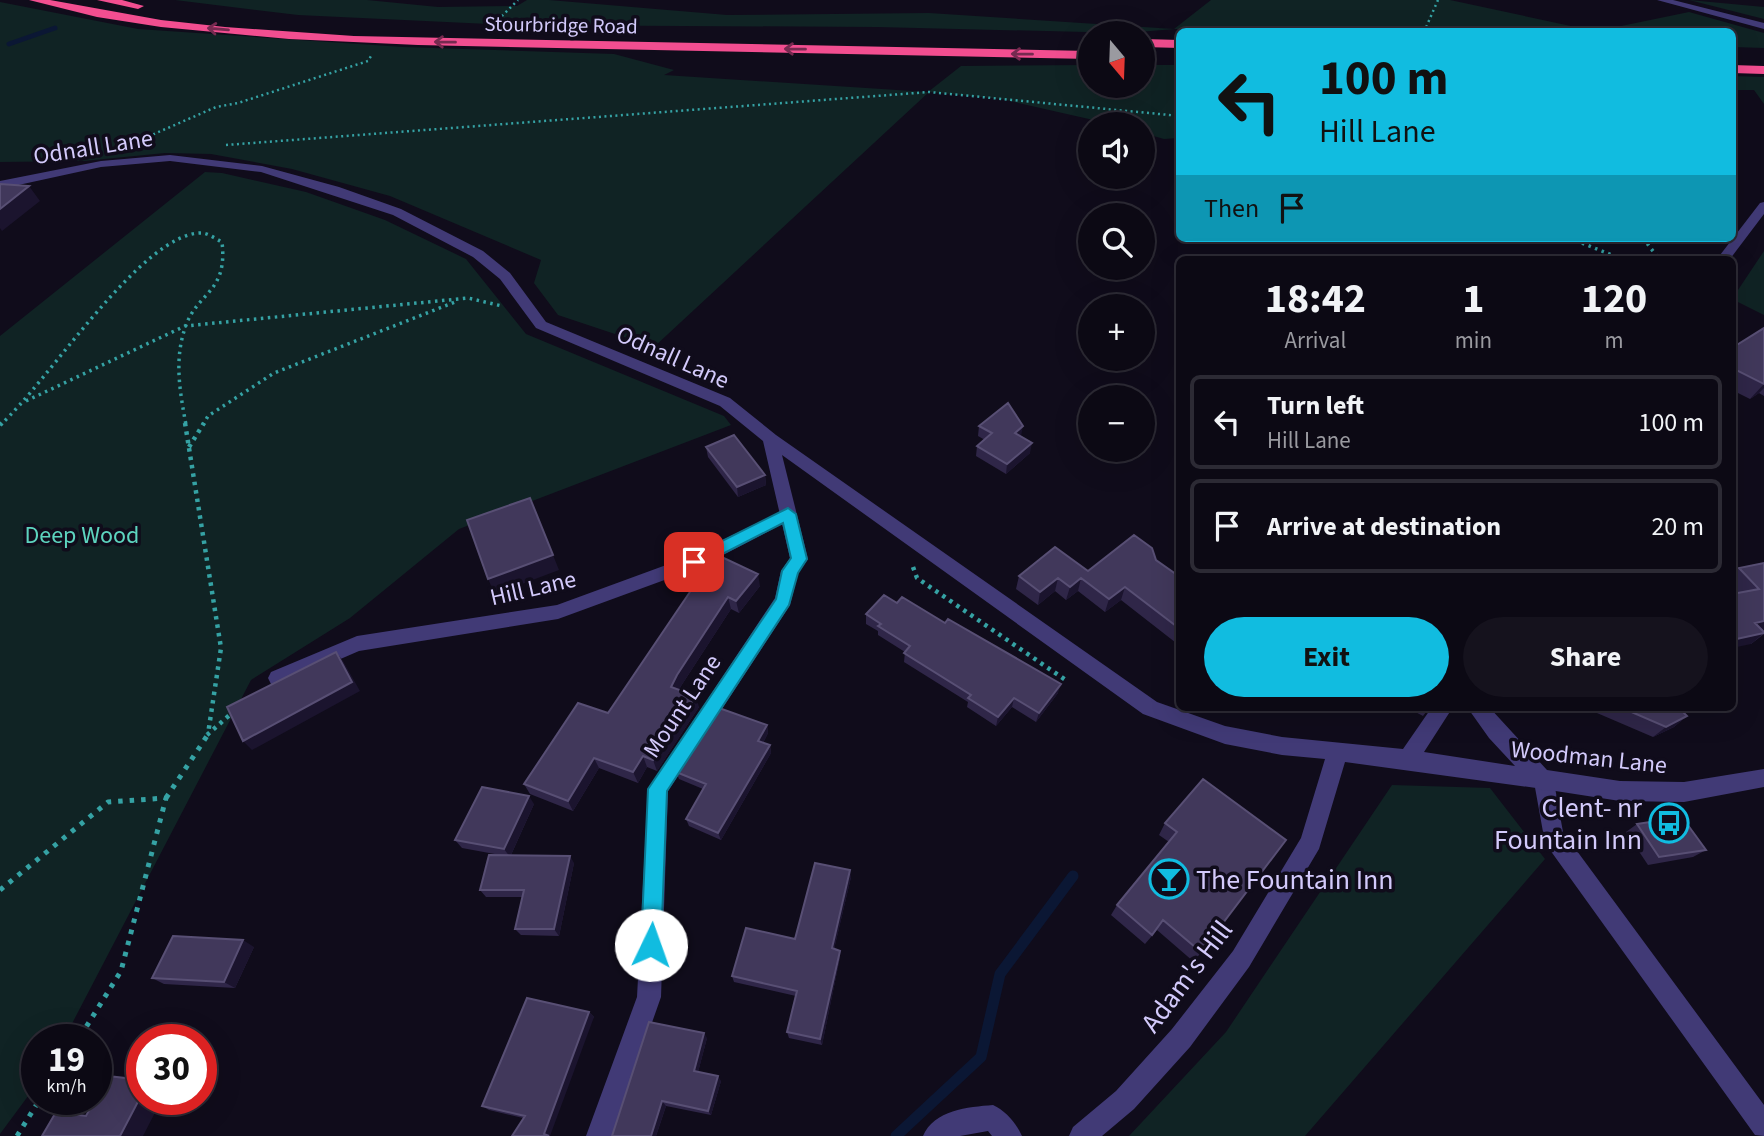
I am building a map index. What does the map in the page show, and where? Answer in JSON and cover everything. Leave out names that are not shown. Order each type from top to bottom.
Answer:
[{"type":"highway","name":"Stourbridge Road","points":[[34,0],[96,15],[192,27],[379,40],[1078,55]]},
{"type":"highway","points":[[102,0],[149,8]]},
{"type":"highway","name":"Stourbridge Road","points":[[470,29],[852,37]]},
{"type":"highway","points":[[932,38],[1078,42]]},
{"type":"highway","points":[[1155,43],[1176,44]]},
{"type":"highway","points":[[1736,55],[1754,56]]},
{"type":"highway","points":[[1155,56],[1176,57]]},
{"type":"highway","points":[[1736,69],[1764,70]]},
{"type":"street","points":[[1661,0],[1764,26]]},
{"type":"street","name":"Odnall Lane","points":[[0,185],[101,164],[170,158],[223,162],[262,169],[335,190],[397,212],[478,254],[505,276],[541,325],[725,402],[770,439],[1150,708],[1225,735],[1337,753],[1408,759]]},
{"type":"street","points":[[1725,256],[1764,206]]},
{"type":"street","name":"Mount Lane","points":[[599,1136],[649,998],[658,789],[783,600],[790,571],[799,559],[770,439]]},
{"type":"street","name":"Hill Lane","points":[[278,678],[357,644],[558,612],[694,562],[788,514]]},
{"type":"street","points":[[1408,759],[1440,711]]},
{"type":"street","points":[[1480,711],[1496,732],[1544,782],[1553,836],[1764,1126]]},
{"type":"street","name":"Adam's Hill","points":[[1082,1136],[1134,1090],[1181,1038],[1241,959],[1311,842],[1337,753]]},
{"type":"street","name":"Woodman Lane","points":[[1408,759],[1544,782],[1620,791],[1684,792],[1764,778]]},
{"type":"street","points":[[936,1136],[960,1121],[993,1118],[1009,1136]]},
{"type":"path","points":[[494,24],[518,0]]},
{"type":"path","points":[[1426,28],[1438,0]]},
{"type":"path","points":[[101,164],[117,151],[216,107],[238,103],[368,61],[379,40]]},
{"type":"path","points":[[224,145],[929,92],[1176,116]]},
{"type":"path","points":[[0,425],[151,255],[178,238],[204,233],[222,242],[225,259],[221,276],[185,326],[177,371],[221,648],[208,734]]},
{"type":"path","points":[[1579,242],[1614,256]]},
{"type":"path","points":[[1646,242],[1657,256]]},
{"type":"path","points":[[22,402],[185,326],[462,299],[533,314]]},
{"type":"path","points":[[188,448],[208,416],[274,373],[462,299]]},
{"type":"path","points":[[88,1024],[121,971],[166,798],[208,734],[239,706]]},
{"type":"path","points":[[0,891],[108,803],[166,798]]},
{"type":"path","points":[[17,1136],[30,1115]]},
{"type":"green space","points":[[175,0],[367,0],[438,7],[517,6],[527,0],[549,0],[727,15],[929,13],[1078,23],[1078,32],[877,27],[512,25],[298,15]]},
{"type":"green space","points":[[1211,0],[1450,0],[1580,28],[1176,28],[1175,29],[1155,31],[1155,28],[1174,29]]},
{"type":"green space","points":[[1689,0],[1764,7],[1764,19]]},
{"type":"green space","points":[[0,2],[138,29],[403,47],[614,54],[674,70],[664,75],[928,92],[961,66],[1078,65],[1078,98],[1155,98],[1155,65],[1176,65],[1176,138],[1155,136],[1155,112],[1078,112],[1078,116],[1001,99],[929,92],[654,347],[558,315],[534,283],[541,260],[390,196],[292,169],[211,154],[165,153],[84,161],[0,162]]},
{"type":"green space","points":[[1689,12],[1764,33],[1764,48],[1736,47],[1736,28],[1612,28]]},
{"type":"green space","points":[[1736,76],[1764,77],[1764,104],[1754,90],[1736,90]]},
{"type":"green space","name":"Deep Wood","points":[[205,172],[222,173],[306,192],[385,220],[466,259],[526,334],[724,416],[731,425],[459,529],[350,618],[251,680],[72,1024],[21,1024],[21,1106],[0,1134],[0,336]]},
{"type":"green space","points":[[1764,251],[1764,315],[1736,301],[1736,293]]},
{"type":"green space","points":[[1392,785],[1490,788],[1545,859],[1305,1136],[1129,1136],[1226,1032]]},
{"type":"building","points":[[0,184],[29,186],[0,209]]},
{"type":"building","points":[[1764,328],[1764,384],[1736,370],[1736,346]]},
{"type":"building","points":[[1008,403],[1023,426],[1015,433],[1032,443],[1007,464],[977,446],[992,433],[979,426]]},
{"type":"building","points":[[734,435],[765,475],[737,487],[706,447]]},
{"type":"building","points":[[530,498],[553,555],[488,579],[467,520]]},
{"type":"building","points":[[1134,535],[1152,548],[1156,560],[1176,574],[1176,626],[1125,587],[1109,599],[1081,578],[1070,587],[1058,578],[1040,592],[1019,576],[1055,547],[1088,571]]},
{"type":"building","points":[[711,552],[758,574],[736,601],[728,597],[677,675],[671,687],[696,696],[653,760],[643,756],[633,772],[594,758],[568,801],[524,784],[578,703],[608,713],[696,583],[688,579]]},
{"type":"building","points":[[1764,563],[1764,621],[1755,623],[1764,633],[1736,639],[1736,593],[1759,589],[1739,568]]},
{"type":"building","points":[[884,595],[897,603],[902,597],[945,623],[948,619],[1061,684],[1039,713],[1014,698],[998,717],[968,698],[971,695],[904,653],[910,646],[878,626],[881,624],[866,614]]},
{"type":"building","points":[[336,652],[352,682],[243,741],[227,707]]},
{"type":"building","points":[[719,708],[767,725],[758,741],[770,745],[718,833],[686,819],[706,784],[676,772]]},
{"type":"building","points":[[1629,711],[1682,711],[1687,716],[1666,727]]},
{"type":"building","name":"The Fountain Inn","points":[[1203,779],[1286,840],[1201,952],[1163,920],[1152,935],[1117,905],[1177,832],[1165,823]]},
{"type":"building","points":[[482,787],[529,796],[504,849],[455,840]]},
{"type":"building","points":[[1682,817],[1706,850],[1659,857],[1637,824]]},
{"type":"building","points":[[489,855],[570,856],[554,929],[515,929],[524,890],[480,890]]},
{"type":"building","points":[[815,863],[850,870],[832,948],[840,951],[820,1039],[787,1032],[797,991],[732,976],[746,928],[795,939]]},
{"type":"building","points":[[173,936],[243,940],[224,982],[152,978]]},
{"type":"building","points":[[527,998],[589,1012],[544,1134],[549,1136],[512,1136],[525,1116],[482,1106]]},
{"type":"building","points":[[649,1022],[704,1033],[694,1071],[718,1076],[708,1111],[662,1101],[651,1136],[612,1136]]},
{"type":"building","points":[[112,1076],[126,1078],[126,1115],[131,1115],[120,1136],[42,1136],[54,1115],[112,1115]]},
{"type":"waterway","points":[[9,44],[55,28]]},
{"type":"waterway","points":[[896,1136],[981,1057],[1000,974],[1073,876]]},
{"type":"place","name":"Clent- nr Fountain Inn","points":[[1669,823]]},
{"type":"place","name":"The Fountain Inn","points":[[1169,879]]},
{"type":"route","points":[[651,945],[658,789],[783,600],[790,571],[799,559],[788,514],[694,562]]}]
